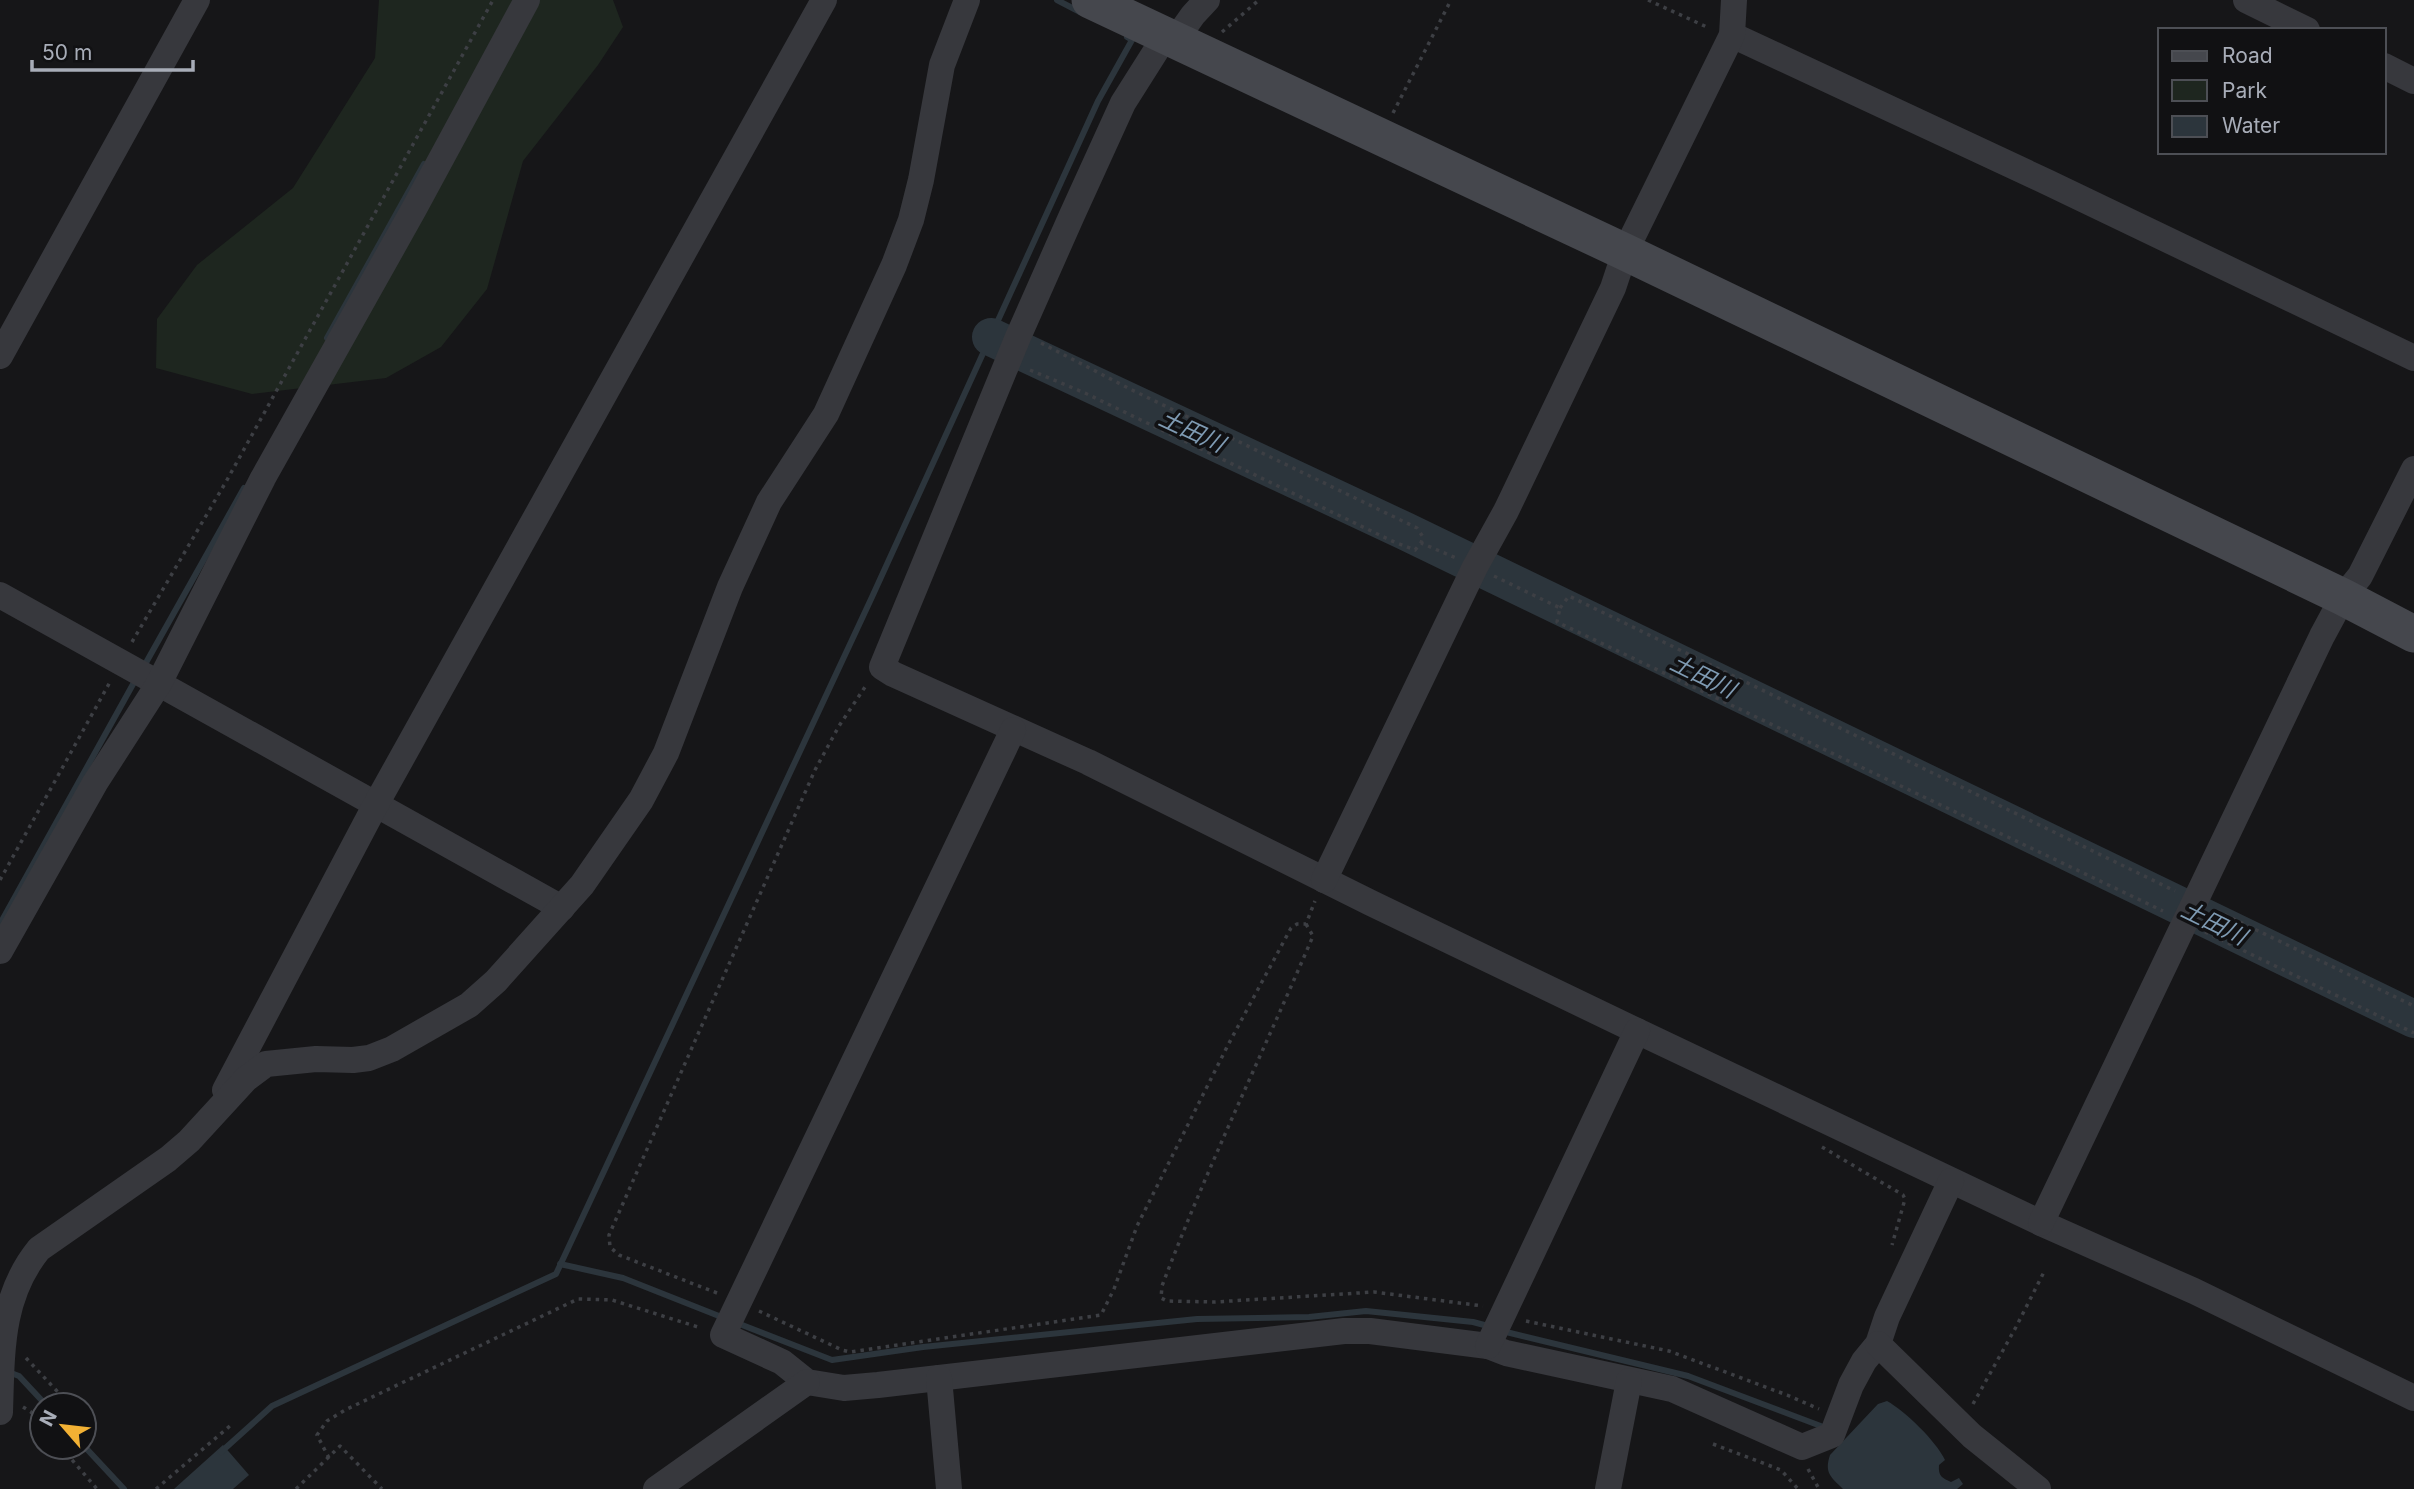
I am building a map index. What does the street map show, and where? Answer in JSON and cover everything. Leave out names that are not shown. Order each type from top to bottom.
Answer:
[{"type":"street","points":[[0,356],[197,0]]},
{"type":"street","points":[[0,951],[95,783],[158,684],[263,478],[414,209],[527,0]]},
{"type":"street","points":[[213,1113],[374,806],[824,0]]},
{"type":"street","points":[[0,1412],[2,1356],[11,1294],[26,1264],[39,1249],[168,1159],[189,1141],[246,1079],[266,1064],[369,1058],[392,1049],[469,1005],[496,981],[582,885],[641,800],[666,754],[730,587],[769,502],[827,414],[894,265],[922,180],[942,65],[967,0]]},
{"type":"street","points":[[1090,0],[1625,252],[2343,597],[2414,634]]},
{"type":"street","points":[[1207,0],[1193,15],[1183,43],[1123,103],[1026,338],[1018,367],[882,667],[1013,730],[1088,762],[1324,880],[1951,1181],[2194,1291],[2414,1398]]},
{"type":"street","points":[[1324,880],[1475,567],[1506,511],[1613,288],[1625,252],[1731,37],[1734,0]]},
{"type":"street","points":[[2246,0],[2303,28]]},
{"type":"street","points":[[1731,37],[2060,188],[2414,358]]},
{"type":"street","points":[[2386,67],[2414,80]]},
{"type":"street","points":[[2041,1223],[2343,597],[2360,576],[2414,469]]},
{"type":"street","points":[[0,596],[562,908]]},
{"type":"street","points":[[1013,730],[723,1335],[782,1362],[807,1382],[844,1388],[1344,1331],[1370,1331],[1488,1346],[1506,1353],[1672,1389],[1802,1447],[1832,1435],[1852,1385],[1864,1361],[1878,1343],[1887,1317],[1951,1181]]},
{"type":"street","points":[[1488,1346],[1637,1031]]},
{"type":"street","points":[[1878,1343],[1960,1424],[2038,1489]]},
{"type":"street","points":[[939,1378],[949,1489]]},
{"type":"street","points":[[1608,1489],[1629,1381]]},
{"type":"street","points":[[656,1489],[807,1382]]},
{"type":"path","points":[[0,880],[120,663],[227,480],[493,0]]},
{"type":"path","points":[[1183,43],[1221,33],[1259,0]]},
{"type":"path","points":[[1381,137],[1451,0]]},
{"type":"path","points":[[1648,0],[1731,37]]},
{"type":"path","points":[[1018,367],[1097,399],[1392,541],[1415,550],[1421,542],[1423,537],[1417,528],[1026,338]]},
{"type":"path","points":[[1421,542],[1560,608]]},
{"type":"path","points":[[2414,1006],[2190,911],[1557,622],[1560,608],[1569,596],[2190,911],[2414,1033]]},
{"type":"path","points":[[882,667],[872,677],[839,726],[815,770],[609,1235],[610,1247],[619,1255],[739,1302],[850,1352],[1101,1315],[1114,1289],[1137,1226],[1258,987],[1291,928],[1297,924],[1306,924]]},
{"type":"path","points":[[1306,924],[1324,880]]},
{"type":"path","points":[[1306,924],[1313,936],[1188,1218],[1162,1286],[1161,1298],[1177,1302],[1215,1303],[1374,1292],[1494,1308],[1512,1318],[1685,1356],[1787,1395],[1825,1412],[1838,1422]]},
{"type":"path","points":[[1818,1144],[1903,1195],[1905,1199],[1891,1250]]},
{"type":"path","points":[[1960,1424],[2016,1327],[2045,1270]]},
{"type":"path","points":[[329,1458],[317,1435],[327,1421],[435,1366],[578,1299],[612,1300],[723,1335]]},
{"type":"path","points":[[2,1356],[23,1356],[57,1391]]},
{"type":"path","points":[[156,1489],[231,1425]]},
{"type":"path","points":[[1713,1444],[1781,1469],[1798,1489]]},
{"type":"path","points":[[296,1489],[340,1446],[382,1489]]},
{"type":"path","points":[[73,1461],[97,1489]]},
{"type":"green space","points":[[379,0],[613,0],[623,27],[598,65],[523,161],[487,289],[441,347],[386,378],[252,394],[156,368],[157,319],[197,265],[293,188],[375,58]]},
{"type":"water","points":[[1887,1401],[1919,1427],[1941,1452],[1945,1460],[1939,1465],[1941,1476],[1951,1482],[1959,1478],[1963,1484],[1957,1489],[1843,1489],[1835,1481],[1828,1471],[1830,1455],[1878,1404]]},
{"type":"water","points":[[223,1445],[249,1475],[233,1489],[174,1489]]},
{"type":"waterway","points":[[1057,0],[1080,12]]},
{"type":"waterway","points":[[221,1452],[272,1406],[556,1274],[872,597],[1098,101],[1132,40],[1127,37]]},
{"type":"waterway","points":[[327,338],[424,164]]},
{"type":"waterway","name":"土田川","points":[[991,337],[1405,531],[2414,1019]]},
{"type":"waterway","points":[[143,668],[244,488]]},
{"type":"waterway","points":[[0,924],[137,677]]},
{"type":"waterway","points":[[560,1264],[623,1278],[724,1318]]},
{"type":"waterway","points":[[737,1323],[832,1360],[923,1347],[1197,1319],[1309,1317],[1366,1311],[1473,1322],[1488,1326]]},
{"type":"waterway","points":[[1502,1331],[1688,1376],[1826,1428]]},
{"type":"waterway","points":[[11,1373],[19,1376],[33,1391]]},
{"type":"waterway","points":[[98,1461],[124,1489]]}]
